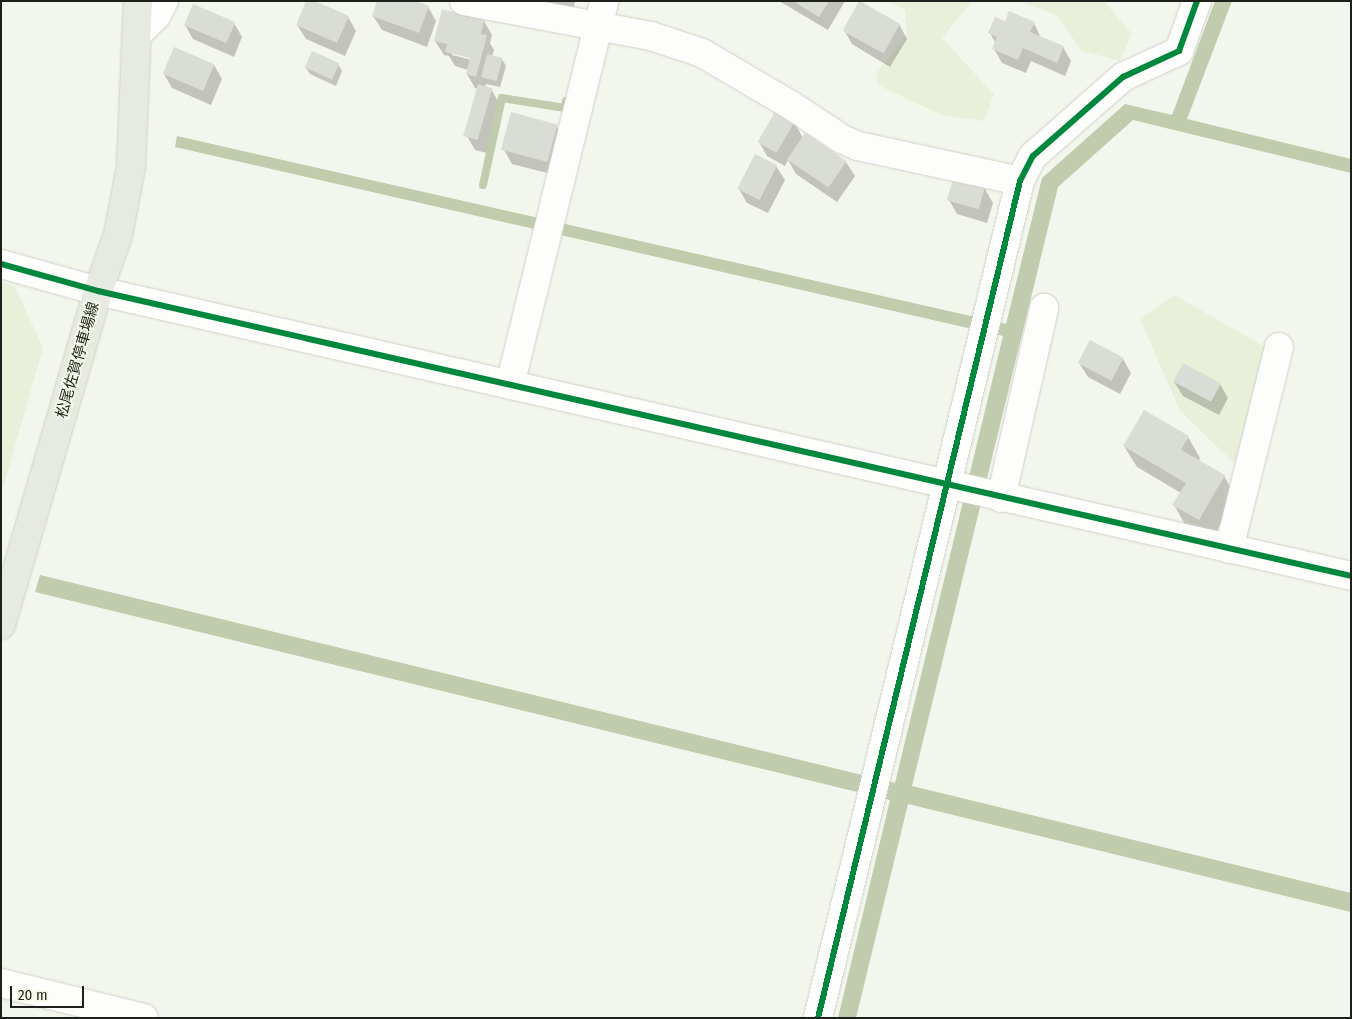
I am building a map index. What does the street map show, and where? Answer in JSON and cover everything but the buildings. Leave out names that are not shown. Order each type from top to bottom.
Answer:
[{"type":"main road","name":"松尾佐賀停車場線","points":[[1,625],[98,291],[118,235],[131,167],[138,1]]},
{"type":"street","points":[[137,35],[156,16],[164,1]]},
{"type":"street","points":[[464,1],[601,13],[651,36],[702,52],[789,104],[842,139],[858,146],[1020,181]]},
{"type":"street","points":[[818,1018],[878,771],[954,487],[985,326],[1020,181],[1034,156],[1123,78],[1178,51],[1197,1]]},
{"type":"street","points":[[510,385],[601,13]]},
{"type":"street","points":[[1,264],[98,291],[1351,576]]},
{"type":"street","points":[[995,496],[1044,308]]},
{"type":"street","points":[[1229,549],[1279,347]]},
{"type":"street","points":[[1,984],[144,1018]]},
{"type":"shaded area","points":[[888,1],[972,1],[942,38],[994,94],[984,121],[941,115],[878,85],[876,74],[907,34],[905,10]]},
{"type":"shaded area","points":[[1019,1],[1104,1],[1132,34],[1120,61],[1082,51],[1056,15]]},
{"type":"shaded area","points":[[1215,1],[1232,1],[1187,119],[1351,159],[1351,173],[1133,120],[1058,187],[912,786],[1351,893],[1351,912],[908,804],[856,1018],[838,1018],[890,800],[35,592],[40,575],[895,783],[1003,336],[175,147],[177,136],[1006,324],[1042,178],[1125,104],[1172,115]]},
{"type":"shaded area","points":[[1,282],[15,287],[43,348],[1,495]]},
{"type":"shaded area","points":[[1174,295],[1269,349],[1234,463],[1180,411],[1140,319]]},
{"type":"waterway","points":[[483,185],[502,98],[565,108],[566,101]]},
{"type":"cycle path","points":[[818,1018],[1020,181],[1033,156],[1123,77],[1179,51],[1197,1]]},
{"type":"cycle path","points":[[1,264],[98,291],[1351,576]]}]
